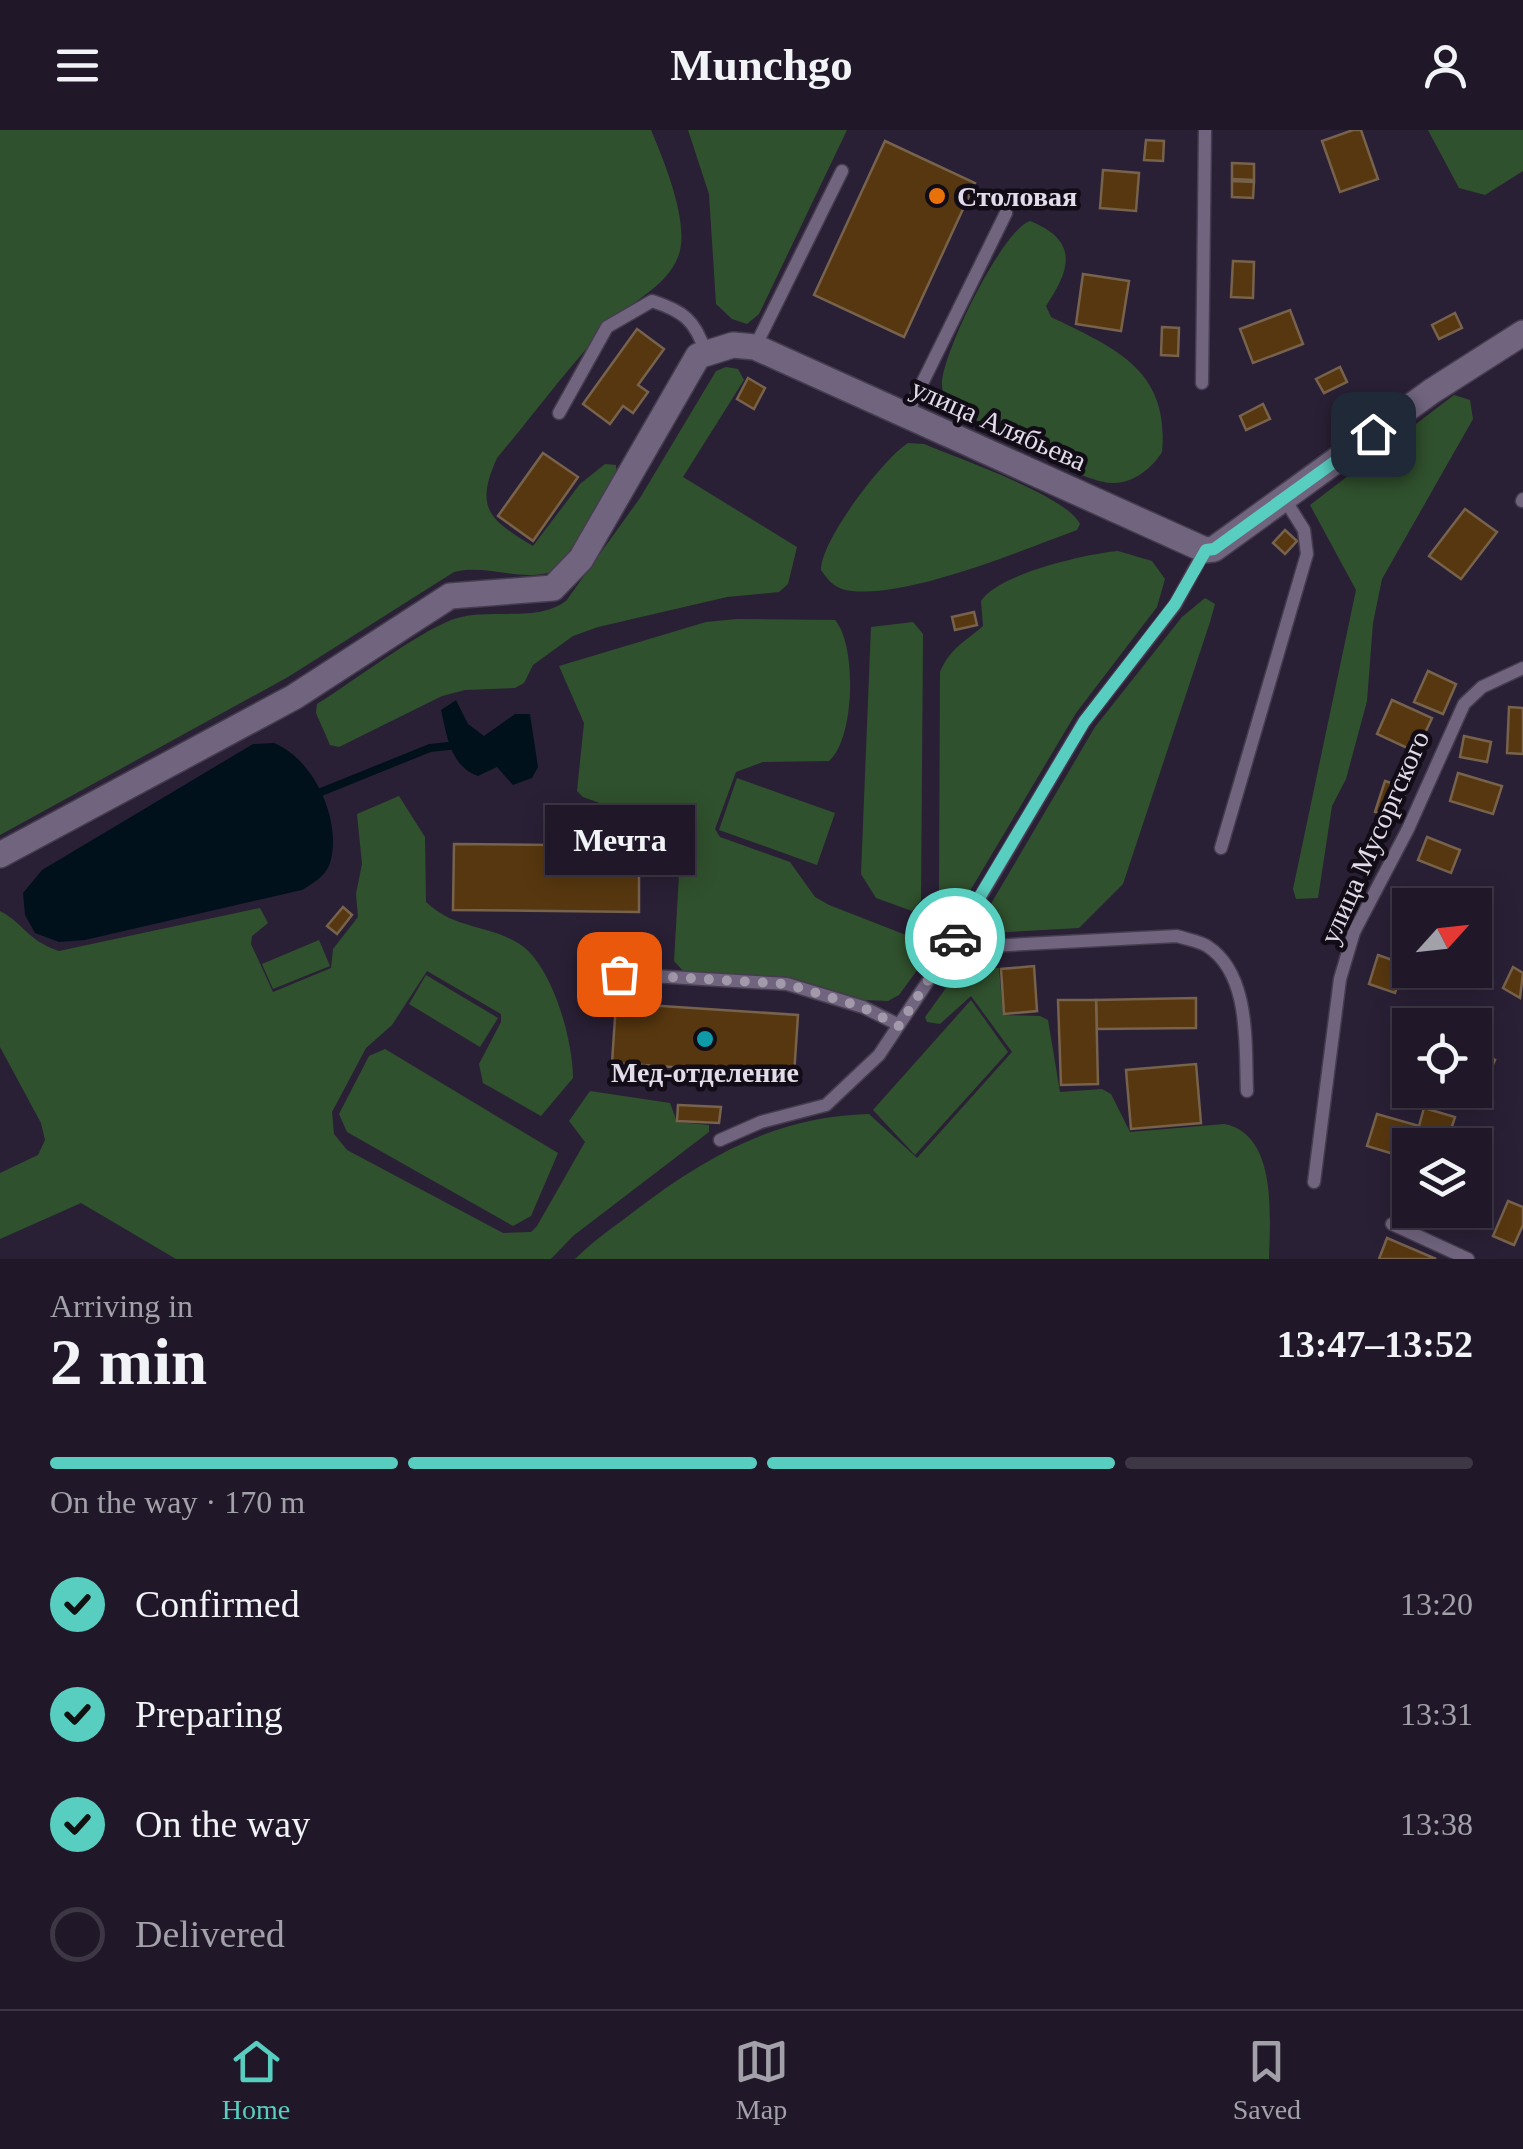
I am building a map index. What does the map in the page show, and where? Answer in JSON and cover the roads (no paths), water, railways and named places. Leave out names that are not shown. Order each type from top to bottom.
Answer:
[{"type":"street","points":[[1206,550],[1214,549],[1432,391],[1523,333]]},
{"type":"street","name":"улица Алябьева","points":[[701,354],[733,345],[755,348],[1206,550]]},
{"type":"street","points":[[0,855],[294,697],[450,596],[553,588],[581,559],[701,354]]},
{"type":"lane","points":[[1202,383],[1205,130]]},
{"type":"lane","points":[[755,348],[842,171]]},
{"type":"lane","points":[[906,416],[1006,213]]},
{"type":"lane","points":[[559,413],[607,327],[652,300],[680,310],[697,327],[701,354]]},
{"type":"lane","points":[[1220,848],[1307,554],[1304,530],[1276,504]]},
{"type":"lane","points":[[720,1140],[760,1122],[826,1104],[879,1056],[950,948],[1084,722],[1175,604],[1206,550]]},
{"type":"lane","name":"улица Мусоргского","points":[[1314,1182],[1340,979],[1354,932],[1408,829],[1464,704],[1482,687],[1523,668]]},
{"type":"lane","points":[[950,948],[1177,936],[1206,946],[1228,967],[1236,985],[1247,1091]]},
{"type":"lane","points":[[619,974],[787,984],[862,1007],[899,1026]]},
{"type":"lane","points":[[1401,1228],[1468,1259]]},
{"type":"water","points":[[456,700],[468,724],[484,736],[515,714],[530,714],[538,767],[532,778],[513,785],[497,767],[478,776],[461,765],[451,749],[441,710]]},
{"type":"water","points":[[274,743],[301,762],[322,793],[328,811],[333,846],[328,868],[318,879],[302,890],[85,940],[59,942],[35,933],[25,915],[23,893],[42,870],[253,744]]},
{"type":"waterway","points":[[321,792],[430,748],[458,745]]},
{"type":"place","name":"Столовая","points":[[937,196]]},
{"type":"place","name":"Мечта","points":[[619,974]]},
{"type":"place","name":"Мед-отделение","points":[[705,1039]]}]
